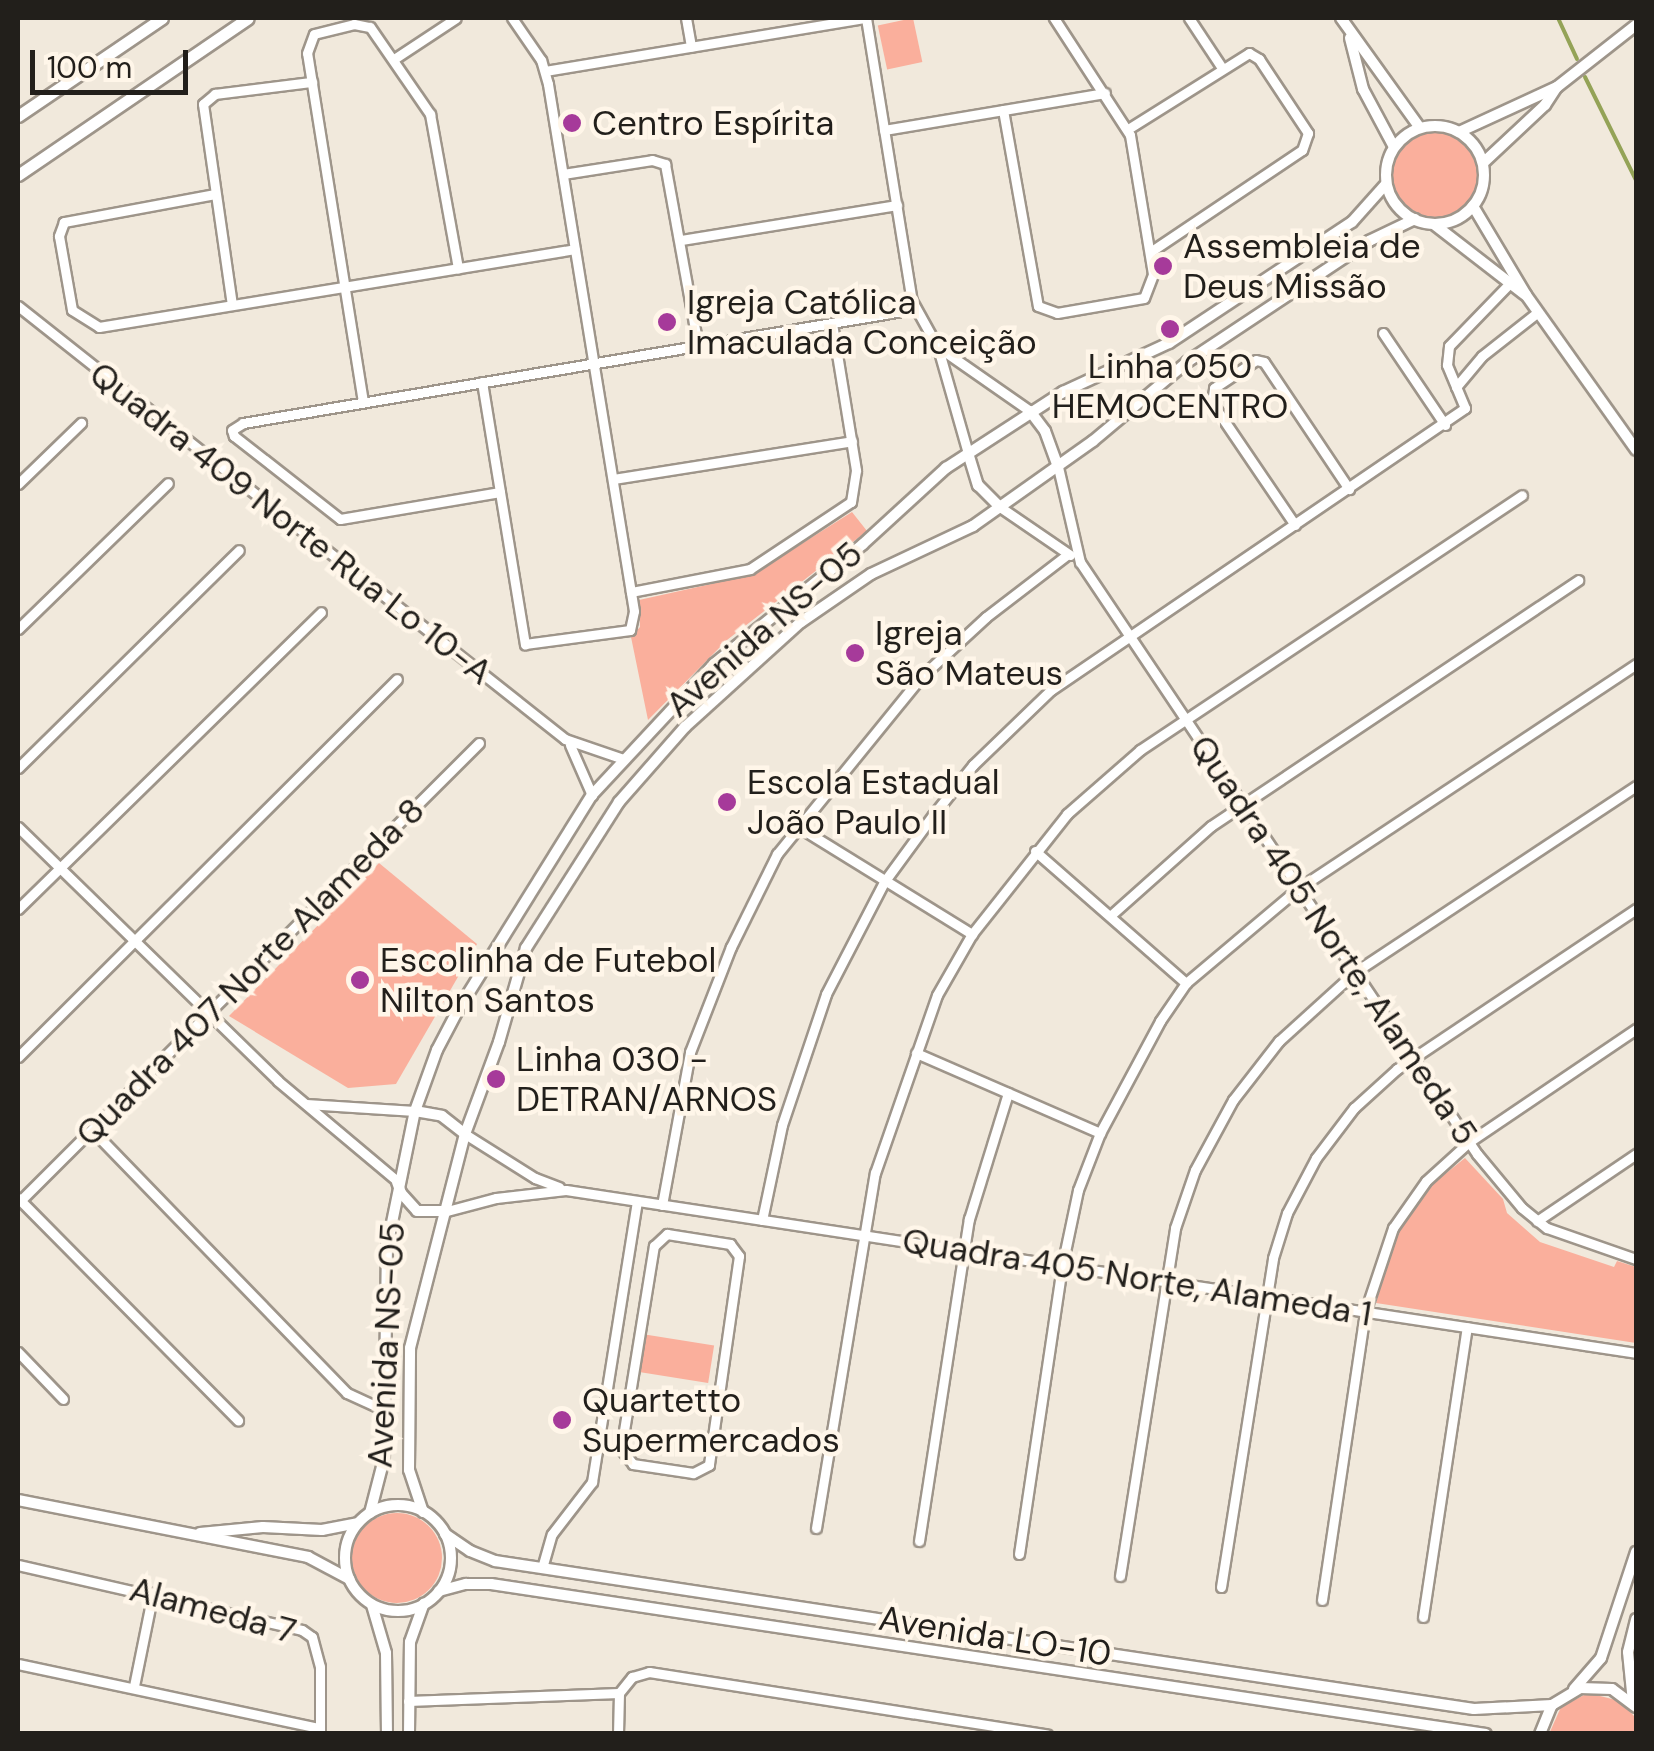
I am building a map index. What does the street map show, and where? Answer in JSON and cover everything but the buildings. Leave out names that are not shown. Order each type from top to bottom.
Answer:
[{"type":"main road","points":[[18,116],[162,18]]},
{"type":"main road","points":[[18,175],[248,18]]},
{"type":"street","points":[[394,59],[456,18]]},
{"type":"street","points":[[482,382],[526,644],[624,633],[633,626],[631,592],[545,71],[512,18]]},
{"type":"street","points":[[686,18],[691,47]]},
{"type":"street","points":[[545,71],[866,18],[914,309],[938,348],[978,485],[1000,507],[1080,562]]},
{"type":"street","points":[[1003,110],[1035,300],[1043,310],[1057,313],[1138,300],[1151,290],[1150,252],[1128,130],[1054,18]]},
{"type":"street","points":[[1189,18],[1222,68]]},
{"type":"street","points":[[1344,22],[1420,128]]},
{"type":"street","points":[[1344,22],[1363,88],[1394,147]]},
{"type":"street","points":[[363,402],[307,53],[310,38],[322,30],[365,24],[378,34],[432,119],[458,268]]},
{"type":"street","points":[[1459,132],[1557,87],[1636,25]]},
{"type":"street","points":[[1128,130],[1222,68],[1252,53],[1304,126],[1309,142],[1150,252]]},
{"type":"street","points":[[232,305],[203,122],[204,100],[215,94],[312,82]]},
{"type":"street","points":[[1483,163],[1545,105],[1557,87]]},
{"type":"street","points":[[884,130],[1105,94]]},
{"type":"street","points":[[1446,127],[1459,132],[1470,140],[1483,163],[1484,178],[1473,206],[1449,222],[1434,224],[1415,219],[1396,204],[1386,184],[1388,160],[1394,147],[1420,128],[1446,127]]},
{"type":"street","points":[[563,174],[661,162],[669,170],[698,346]]},
{"type":"street","name":"Avenida NS-05","points":[[370,1513],[383,1469],[387,1247],[397,1181],[414,1112],[458,1010],[592,795],[734,646],[863,544],[930,480],[1087,378],[1169,343],[1352,222],[1386,184]]},
{"type":"street","points":[[214,194],[70,218],[62,224],[59,236],[69,306],[89,324],[99,327],[575,249]]},
{"type":"street","points":[[681,240],[896,205]]},
{"type":"street","points":[[1473,206],[1526,295],[1636,450]]},
{"type":"street","name":"Avenida NS-05","points":[[445,1534],[423,1512],[409,1470],[408,1362],[416,1319],[466,1134],[499,1042],[526,948],[600,828],[643,772],[725,687],[801,622],[857,582],[955,537],[1058,467],[1186,362],[1369,241],[1415,219]]},
{"type":"street","points":[[1434,224],[1526,295]]},
{"type":"street","points":[[762,1220],[782,1126],[806,1043],[826,994],[884,882],[973,765],[1051,690],[1464,408],[1447,365],[1450,346],[1510,284]]},
{"type":"street","name":"Quadra 409 Norte Rua Lo 10-A","points":[[18,306],[565,739],[579,758],[592,795]]},
{"type":"street","points":[[500,492],[340,518],[234,436],[233,428],[363,402],[914,309]]},
{"type":"street","points":[[1456,386],[1482,356],[1538,312]]},
{"type":"street","points":[[631,592],[750,569],[846,508],[856,491],[852,441],[832,323]]},
{"type":"street","points":[[1383,333],[1445,424]]},
{"type":"street","points":[[938,348],[1030,412],[1045,431],[1058,467],[1080,562]]},
{"type":"street","points":[[1295,526],[1212,403],[1214,388],[1256,360],[1264,362],[1349,489]]},
{"type":"street","points":[[18,484],[80,423]]},
{"type":"street","points":[[612,480],[852,441]]},
{"type":"street","points":[[18,628],[168,483]]},
{"type":"street","points":[[816,1528],[862,1236],[888,1126],[937,995],[972,934],[1035,851],[1104,780],[1186,720],[1522,495]]},
{"type":"street","points":[[18,768],[239,550]]},
{"type":"street","points":[[662,1206],[690,1052],[731,947],[777,854],[922,678],[986,617],[1068,554]]},
{"type":"street","name":"Quadra 405 Norte, Alameda 5","points":[[1080,562],[1412,1058],[1508,1194],[1537,1221],[1569,1238],[1636,1258]]},
{"type":"street","points":[[1110,916],[1174,856],[1243,804],[1578,580]]},
{"type":"street","points":[[18,909],[321,612]]},
{"type":"street","points":[[1019,1554],[1062,1266],[1078,1190],[1100,1132],[1134,1063],[1186,984],[1299,888],[1636,664]]},
{"type":"street","points":[[18,1057],[130,940],[397,679]]},
{"type":"street","name":"Quadra 409 Norte Rua Lo 10-A","points":[[565,739],[623,759]]},
{"type":"street","name":"Quadra 407 Norte Alameda 8","points":[[19,1198],[93,1132],[208,1010],[479,743]]},
{"type":"street","points":[[1120,1576],[1164,1282],[1190,1181],[1232,1100],[1279,1041],[1356,972],[1636,786]]},
{"type":"street","points":[[797,826],[972,934]]},
{"type":"street","points":[[18,827],[303,1104],[397,1181],[401,1193],[418,1211],[448,1211],[531,1191],[566,1190]]},
{"type":"street","points":[[1035,851],[1186,984]]},
{"type":"street","points":[[1221,1587],[1266,1297],[1283,1224],[1316,1158],[1354,1108],[1412,1058],[1636,908]]},
{"type":"street","points":[[1322,1600],[1364,1312],[1380,1256],[1400,1217],[1426,1181],[1469,1142],[1636,1029]]},
{"type":"street","points":[[916,1053],[1100,1132]]},
{"type":"street","points":[[918,1542],[963,1251],[976,1190],[1008,1093]]},
{"type":"street","points":[[303,1104],[442,1116],[536,1178],[566,1190]]},
{"type":"street","points":[[93,1132],[347,1393],[384,1410]]},
{"type":"street","points":[[1537,1221],[1636,1154]]},
{"type":"street","name":"Quadra 405 Norte, Alameda 1","points":[[566,1190],[1636,1353]]},
{"type":"street","points":[[19,1198],[238,1420]]},
{"type":"street","points":[[542,1568],[552,1534],[592,1482],[637,1202]]},
{"type":"street","points":[[667,1234],[736,1247],[739,1256],[710,1464],[702,1471],[633,1464],[623,1456],[634,1347],[656,1240],[667,1234]]},
{"type":"street","points":[[1423,1616],[1467,1327]]},
{"type":"street","points":[[615,1344],[634,1347]]},
{"type":"street","points":[[18,1352],[63,1399]]},
{"type":"street","points":[[18,1500],[313,1558],[349,1579],[372,1604],[386,1653],[387,1734]]},
{"type":"street","name":"Avenida NS-05","points":[[358,1523],[370,1513],[398,1505],[423,1512]]},
{"type":"street","points":[[179,1532],[262,1527],[328,1530],[358,1523]]},
{"type":"street","points":[[349,1579],[345,1550],[358,1523]]},
{"type":"street","points":[[408,1734],[410,1639],[424,1604],[439,1591],[450,1566],[445,1534]]},
{"type":"street","name":"Avenida LO-10","points":[[445,1534],[486,1558],[542,1568],[1474,1709],[1528,1710],[1552,1705]]},
{"type":"street","points":[[1540,1734],[1552,1705],[1574,1689],[1600,1658],[1636,1552]]},
{"type":"street","name":"Alameda 7","points":[[18,1565],[302,1630],[312,1636],[320,1666],[320,1731]]},
{"type":"street","name":"Avenida LO-10","points":[[439,1591],[466,1584],[491,1584],[1486,1734]]},
{"type":"street","points":[[134,1686],[153,1593]]},
{"type":"street","points":[[372,1604],[396,1610],[424,1604]]},
{"type":"street","points":[[1635,1705],[1628,1652],[1636,1619]]},
{"type":"street","points":[[18,1664],[134,1686],[320,1731]]},
{"type":"street","points":[[618,1734],[619,1692],[632,1677],[649,1672],[986,1729],[1047,1734]]},
{"type":"street","points":[[1574,1689],[1607,1687],[1635,1705]]},
{"type":"street","points":[[408,1702],[619,1692]]},
{"type":"shaded area","points":[[913,18],[922,62],[887,70],[878,25]]},
{"type":"shaded area","points":[[1435,131],[1460,138],[1472,150],[1479,175],[1472,200],[1460,212],[1435,219],[1410,212],[1398,200],[1391,175],[1398,150],[1410,138]]},
{"type":"shaded area","points":[[852,512],[867,531],[727,640],[648,720],[631,637],[640,627],[639,600],[752,575]]},
{"type":"shaded area","name":"Escolinha de Futebol Nilton Santos","points":[[379,863],[477,944],[396,1084],[348,1088],[229,1016]]},
{"type":"shaded area","points":[[1465,1158],[1503,1199],[1507,1213],[1540,1242],[1614,1267],[1617,1261],[1636,1267],[1636,1343],[1376,1303],[1396,1235],[1434,1183]]},
{"type":"shaded area","points":[[642,1334],[714,1345],[708,1383],[636,1372]]},
{"type":"shaded area","points":[[397,1513],[429,1526],[442,1558],[429,1590],[397,1603],[365,1590],[352,1558],[365,1526]]},
{"type":"shaded area","points":[[1588,1693],[1620,1701],[1634,1716],[1636,1733],[1549,1734],[1561,1707]]},
{"type":"waterway","points":[[1558,18],[1577,59]]},
{"type":"waterway","points":[[1585,77],[1636,180]]},
{"type":"place","name":"Centro Espírita","points":[[572,123]]},
{"type":"place","name":"Assembleia de Deus Missão","points":[[1163,266]]},
{"type":"place","name":"Igreja Católica Imaculada Conceição","points":[[667,322]]},
{"type":"place","name":"Linha 050 HEMOCENTRO","points":[[1170,329]]},
{"type":"place","name":"Igreja São Mateus","points":[[855,653]]},
{"type":"place","name":"Escola Estadual João Paulo II","points":[[727,802]]},
{"type":"place","name":"Escolinha de Futebol Nilton Santos","points":[[360,980]]},
{"type":"place","name":"Linha 030 - DETRAN/ARNOS","points":[[496,1079]]},
{"type":"place","name":"Quartetto Supermercados","points":[[562,1420]]}]
